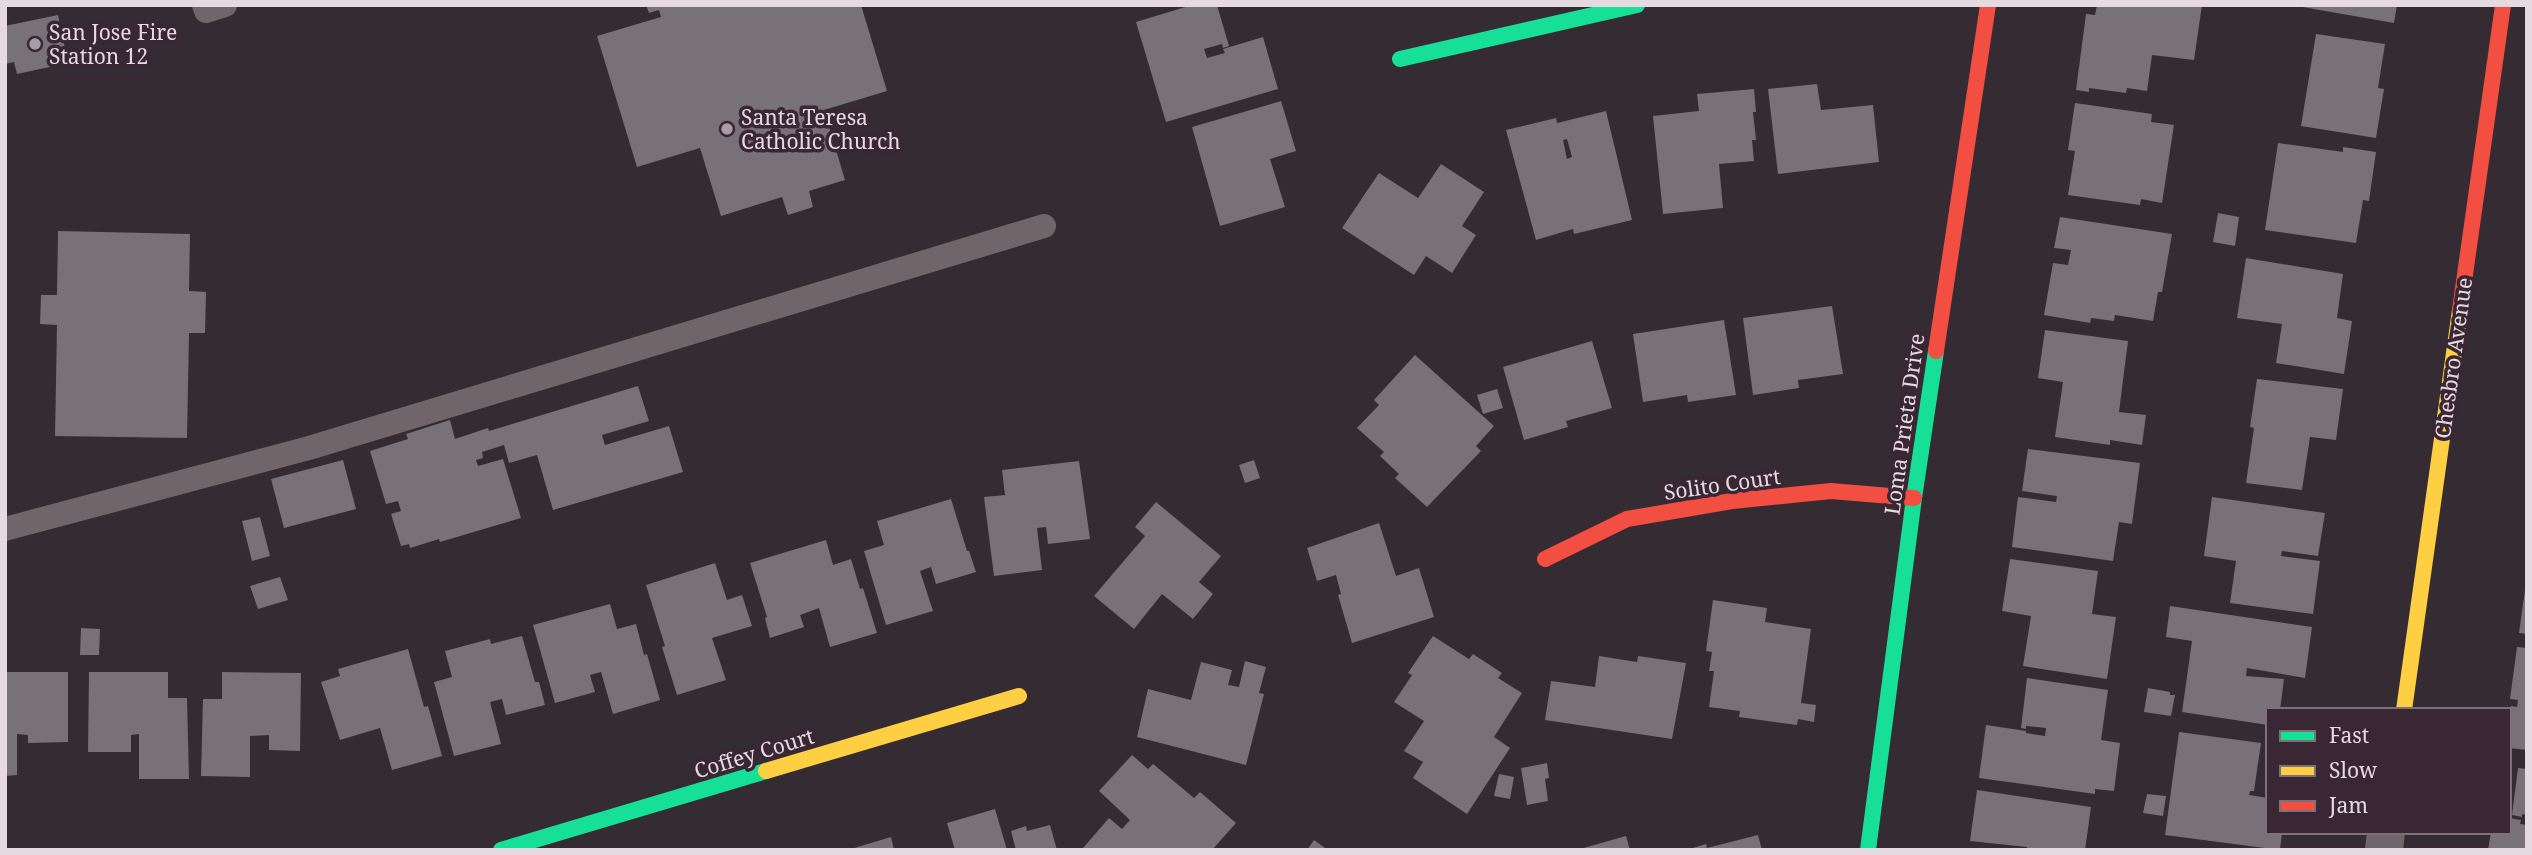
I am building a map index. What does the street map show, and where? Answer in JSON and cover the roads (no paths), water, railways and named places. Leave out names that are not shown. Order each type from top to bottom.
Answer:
[{"type":"street","points":[[1400,59],[1637,5]]},
{"type":"street","name":"Loma Prieta Drive","points":[[1868,850],[1914,498],[1988,5]]},
{"type":"street","name":"Chesbro Avenue","points":[[2404,708],[2503,5]]},
{"type":"street","name":"Solito Court","points":[[1545,559],[1627,519],[1732,500],[1831,491],[1914,498]]},
{"type":"street","name":"Coffey Court","points":[[501,850],[1019,696]]},
{"type":"lane","points":[[204,5],[206,11],[225,5]]},
{"type":"lane","points":[[5,529],[309,448],[1044,226]]},
{"type":"place","name":"San Jose Fire Station 12","points":[[35,44]]},
{"type":"place","name":"Santa Teresa Catholic Church","points":[[727,129]]}]
